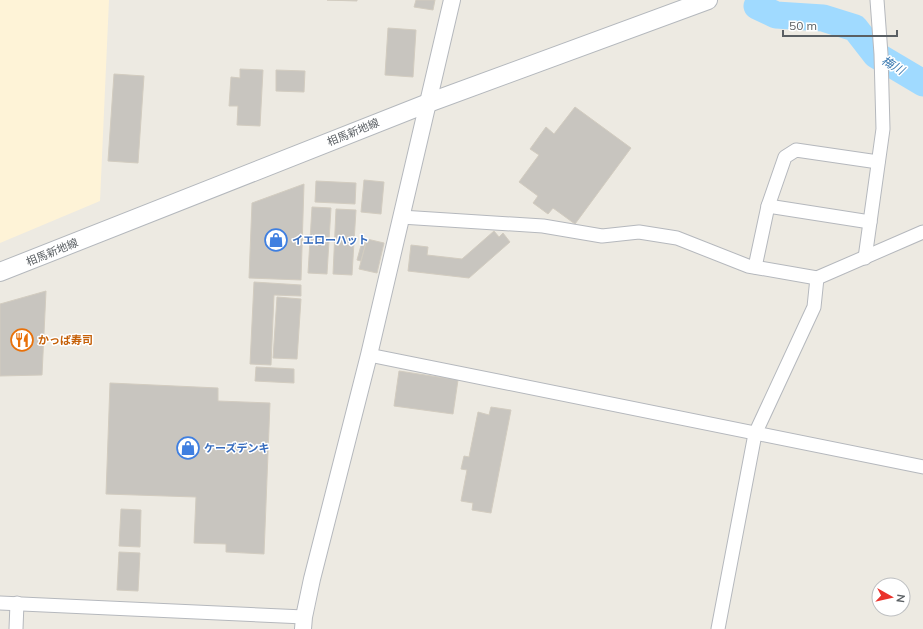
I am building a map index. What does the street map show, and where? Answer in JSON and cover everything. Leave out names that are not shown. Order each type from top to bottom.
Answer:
[{"type":"main road","name":"相馬新地線","points":[[0,272],[428,103],[708,0]]},
{"type":"street","points":[[0,603],[304,623],[312,579],[369,355],[452,0]]},
{"type":"street","points":[[865,258],[883,129],[881,60],[877,0]]},
{"type":"street","points":[[755,267],[768,206],[785,158],[796,150],[878,162]]},
{"type":"street","points":[[768,206],[870,222]]},
{"type":"street","points":[[402,217],[543,226],[602,236],[639,232],[677,238],[748,266],[817,278],[923,232]]},
{"type":"street","points":[[718,629],[755,434],[814,307],[817,278]]},
{"type":"street","points":[[369,355],[923,467]]},
{"type":"street","points":[[16,629],[17,604]]},
{"type":"shaded area","points":[[0,0],[109,0],[100,201],[0,243]]},
{"type":"building","points":[[327,0],[357,0],[357,1]]},
{"type":"building","points":[[416,0],[435,0],[433,10],[414,7]]},
{"type":"building","points":[[388,28],[416,30],[413,77],[385,75]]},
{"type":"building","points":[[240,69],[263,70],[260,126],[237,125],[238,106],[229,106],[231,77],[240,78]]},
{"type":"building","points":[[276,70],[305,71],[304,92],[276,91]]},
{"type":"building","points":[[114,74],[144,76],[138,163],[108,161]]},
{"type":"building","points":[[575,107],[631,148],[575,224],[553,208],[548,214],[533,203],[538,196],[519,182],[539,155],[530,149],[546,127],[554,134]]},
{"type":"building","points":[[364,180],[384,182],[381,214],[361,212]]},
{"type":"building","points":[[316,181],[356,183],[355,204],[315,202]]},
{"type":"building","name":"イエローハット","points":[[304,184],[301,280],[249,278],[252,203]]},
{"type":"building","points":[[312,207],[331,208],[327,274],[308,273]]},
{"type":"building","points":[[336,209],[356,210],[352,275],[333,274]]},
{"type":"building","points":[[494,231],[499,237],[503,233],[510,242],[469,278],[408,271],[411,245],[428,247],[427,255],[462,259]]},
{"type":"building","points":[[363,238],[367,239],[361,261],[357,260]]},
{"type":"building","points":[[367,239],[384,243],[377,273],[359,269]]},
{"type":"building","points":[[254,282],[301,285],[301,296],[274,295],[271,365],[250,364]]},
{"type":"building","name":"かっぱ寿司","points":[[46,291],[42,375],[0,376],[0,304]]},
{"type":"building","points":[[277,297],[301,299],[297,359],[273,358]]},
{"type":"building","points":[[256,367],[294,369],[294,383],[255,381]]},
{"type":"building","points":[[399,371],[458,380],[453,414],[394,406]]},
{"type":"building","name":"ケーズデンキ","points":[[110,383],[218,388],[218,401],[270,403],[264,554],[226,552],[226,544],[194,543],[196,497],[106,494]]},
{"type":"building","points":[[491,407],[511,410],[491,513],[472,510],[473,503],[461,501],[467,470],[461,469],[464,456],[469,457],[478,412],[489,415]]},
{"type":"building","points":[[121,509],[141,510],[140,547],[119,546]]},
{"type":"building","points":[[119,552],[140,553],[138,591],[117,590]]},
{"type":"waterway","name":"梅川","points":[[757,6],[776,15],[823,18],[855,28],[876,55],[923,83]]},
{"type":"place","name":"イエローハット","points":[[276,240]]},
{"type":"place","name":"かっぱ寿司","points":[[22,340]]},
{"type":"place","name":"ケーズデンキ","points":[[188,448]]}]
